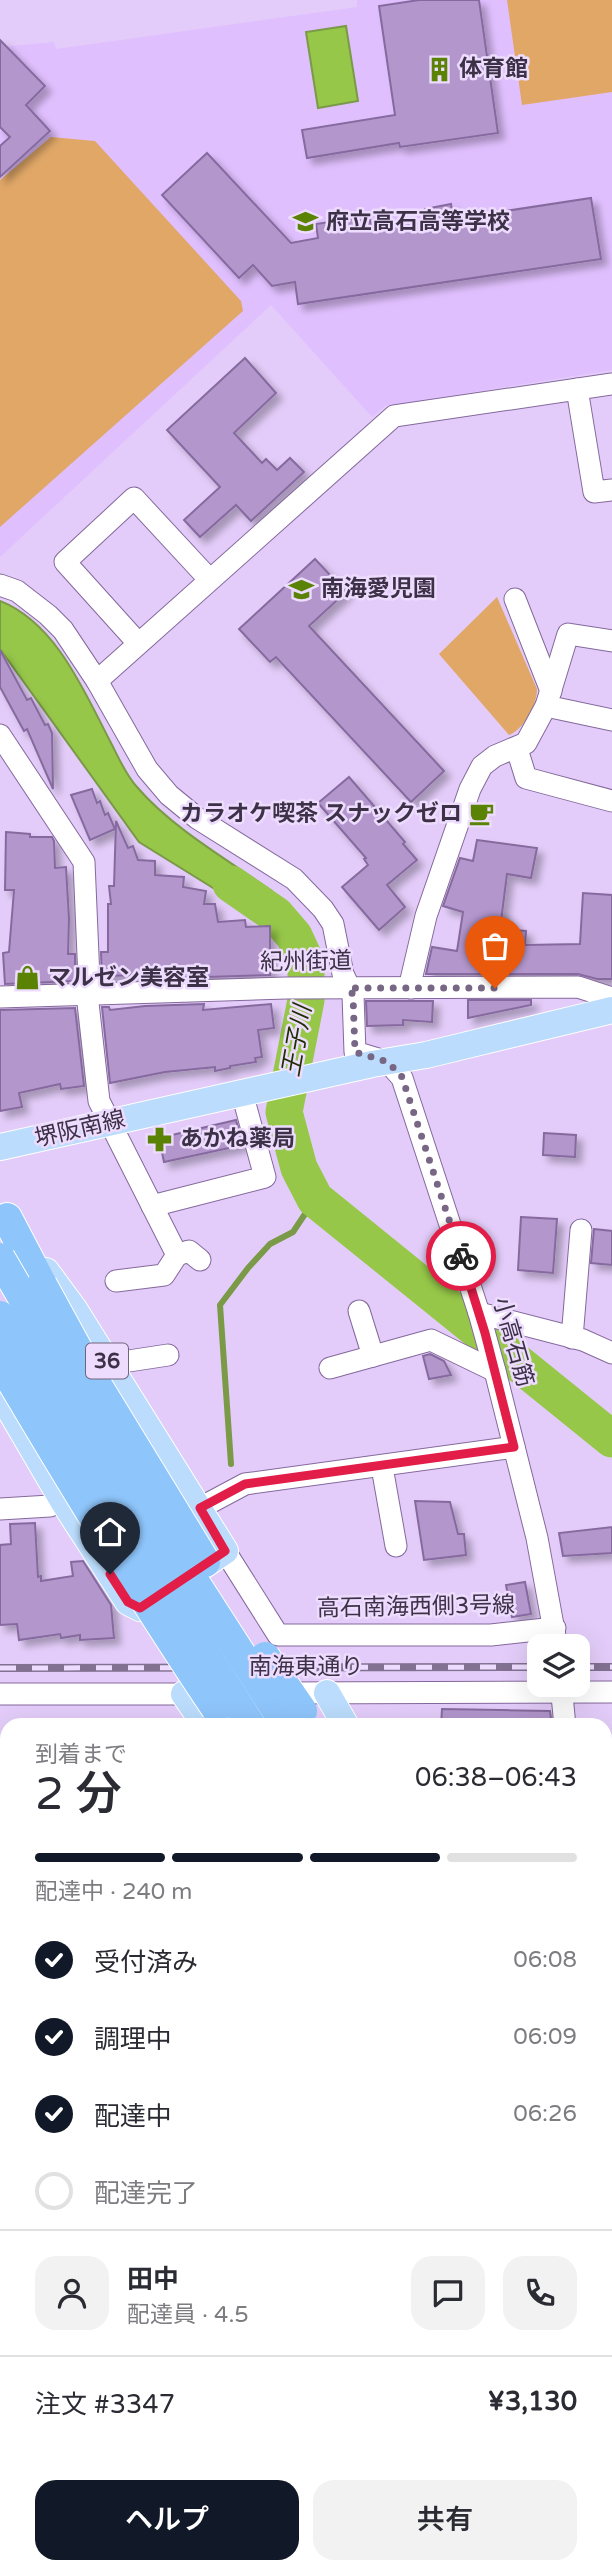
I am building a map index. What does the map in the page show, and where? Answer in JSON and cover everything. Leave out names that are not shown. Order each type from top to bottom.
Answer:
[{"type":"highway","points":[[4,1212],[95,1382],[234,1611],[306,1718]]},
{"type":"highway","points":[[0,1258],[130,1482],[282,1718]]},
{"type":"highway","points":[[0,1316],[102,1491],[246,1718]]},
{"type":"highway","points":[[0,1361],[80,1497],[223,1718]]},
{"type":"main road","name":"堺阪南線","points":[[0,1147],[612,1010]]},
{"type":"main road","name":"36","points":[[4,1212],[74,1309],[225,1551]]},
{"type":"main road","points":[[0,1393],[63,1501],[128,1602],[140,1608],[225,1551]]},
{"type":"main road","points":[[327,1693],[341,1718]]},
{"type":"main road","points":[[184,1694],[200,1718]]},
{"type":"street","points":[[97,681],[394,416],[612,384]]},
{"type":"street","points":[[577,389],[593,492],[612,490]]},
{"type":"street","points":[[138,643],[65,562],[134,498],[209,579]]},
{"type":"street","points":[[0,584],[17,591],[63,630],[97,681],[147,769],[169,794],[197,818],[294,879],[323,909],[333,924],[343,974],[339,988],[353,995],[355,1052],[388,1062]]},
{"type":"street","points":[[515,599],[548,698]]},
{"type":"street","points":[[411,988],[426,916],[470,789],[482,766],[495,756],[526,743],[548,698],[568,634],[612,641]]},
{"type":"street","points":[[548,698],[612,720]]},
{"type":"street","points":[[0,735],[84,862],[88,994],[99,1101],[177,1255]]},
{"type":"street","points":[[517,749],[526,778],[612,801]]},
{"type":"street","name":"紀州街道","points":[[0,997],[286,988],[579,988],[612,998]]},
{"type":"street","name":"小高石筋","points":[[388,1062],[402,1077],[479,1314],[537,1538],[555,1634]]},
{"type":"street","points":[[152,1206],[265,1177],[254,1091]]},
{"type":"street","points":[[572,1338],[581,1230]]},
{"type":"street","points":[[117,1281],[164,1275],[177,1255],[189,1251],[200,1260]]},
{"type":"street","points":[[359,1311],[373,1356]]},
{"type":"street","points":[[479,1314],[572,1338],[612,1353]]},
{"type":"street","points":[[330,1368],[431,1340],[495,1371]]},
{"type":"street","points":[[109,1364],[168,1355]]},
{"type":"street","points":[[200,1508],[245,1484],[514,1447]]},
{"type":"street","points":[[383,1467],[396,1546]]},
{"type":"street","points":[[0,1509],[50,1506],[63,1501]]},
{"type":"street","name":"高石南海西側3号線","points":[[225,1551],[278,1635],[527,1637]]},
{"type":"street","name":"南海東通り","points":[[0,1694],[527,1690]]},
{"type":"street","name":"南海東通り","points":[[590,1691],[612,1692]]},
{"type":"street","points":[[562,1697],[564,1718]]},
{"type":"shaded area","name":"府立高石高等学校","points":[[357,0],[612,0],[612,370],[385,406],[372,417],[271,305],[0,557],[0,47],[54,42],[56,49],[357,7]]},
{"type":"shaded area","points":[[507,0],[612,0],[612,92],[522,105]]},
{"type":"shaded area","points":[[346,26],[358,101],[318,108],[306,32]]},
{"type":"shaded area","points":[[51,137],[95,141],[241,301],[243,311],[0,527],[0,180]]},
{"type":"shaded area","points":[[497,597],[537,689],[529,716],[520,728],[509,735],[439,654]]},
{"type":"shaded area","points":[[0,601],[20,611],[53,642],[79,681],[122,765],[151,802],[183,830],[272,891],[271,924],[139,842],[0,649]]},
{"type":"building","name":"体育館","points":[[419,0],[479,0],[498,133],[400,147],[399,143],[307,158],[302,130],[395,115],[379,6]]},
{"type":"building","points":[[0,40],[45,86],[26,105],[50,131],[0,177],[0,146],[10,137],[0,127]]},
{"type":"building","points":[[207,153],[291,243],[318,238],[316,224],[369,216],[372,231],[427,222],[425,209],[451,204],[453,219],[591,198],[601,259],[298,304],[295,282],[272,286],[253,265],[239,278],[162,195]]},
{"type":"building","points":[[245,358],[276,393],[234,433],[262,463],[266,459],[277,470],[290,458],[304,472],[251,521],[236,505],[200,537],[184,520],[220,487],[167,430]]},
{"type":"building","points":[[315,559],[346,592],[309,626],[444,771],[411,802],[276,657],[270,662],[239,629]]},
{"type":"building","points":[[0,650],[27,700],[31,698],[52,733],[53,789],[27,729],[24,731],[0,687]]},
{"type":"building","points":[[349,777],[405,842],[403,844],[417,860],[387,885],[405,907],[379,930],[342,887],[368,865],[364,859],[366,858],[318,803]]},
{"type":"building","points":[[92,789],[97,803],[100,801],[105,815],[108,813],[115,829],[90,840],[71,795]]},
{"type":"building","points":[[116,821],[128,848],[133,846],[138,860],[155,861],[155,875],[184,877],[183,887],[206,891],[204,904],[215,904],[218,922],[245,920],[246,927],[270,926],[270,975],[143,979],[143,975],[105,976],[106,981],[102,981],[101,952],[108,952],[108,904],[111,904],[109,886],[114,886]]},
{"type":"building","points":[[6,832],[30,834],[30,837],[52,837],[54,841],[55,868],[66,867],[68,954],[75,954],[75,981],[5,984],[3,953],[9,952],[14,890],[5,890]]},
{"type":"building","points":[[477,840],[537,848],[531,878],[507,874],[500,929],[526,931],[525,945],[580,944],[583,893],[612,895],[612,979],[597,979],[578,974],[426,974],[432,947],[457,951],[463,912],[443,906],[460,858],[473,861]]},
{"type":"building","points":[[468,1000],[531,1000],[531,1005],[468,1018]]},
{"type":"building","points":[[366,1001],[433,1001],[432,1022],[403,1020],[403,1025],[367,1026]]},
{"type":"building","points":[[204,1004],[203,1010],[271,1004],[274,1028],[258,1030],[262,1057],[255,1058],[256,1062],[215,1071],[215,1067],[165,1072],[110,1083],[102,1007],[109,1007],[110,1010]]},
{"type":"building","points":[[75,1008],[84,1086],[61,1089],[60,1084],[19,1093],[22,1107],[0,1111],[0,1010]]},
{"type":"building","points":[[236,1120],[243,1145],[164,1162],[159,1138]]},
{"type":"building","points":[[544,1133],[576,1135],[575,1157],[543,1155]]},
{"type":"building","points":[[521,1217],[557,1219],[553,1273],[518,1270]]},
{"type":"building","points":[[594,1229],[612,1231],[612,1265],[591,1263]]},
{"type":"building","points":[[430,1354],[444,1361],[451,1375],[429,1379],[423,1356]]},
{"type":"building","points":[[415,1501],[450,1502],[458,1534],[464,1534],[466,1555],[424,1560]]},
{"type":"building","points":[[35,1523],[38,1577],[41,1576],[41,1581],[73,1576],[71,1562],[83,1561],[111,1605],[114,1638],[80,1640],[80,1635],[61,1638],[60,1634],[19,1640],[17,1624],[0,1625],[0,1545],[11,1544],[10,1524]]},
{"type":"building","points":[[612,1527],[612,1553],[563,1556],[559,1533]]},
{"type":"building","points":[[525,1582],[531,1614],[512,1617],[506,1585]]},
{"type":"building","points":[[442,1709],[550,1711],[551,1718],[441,1718]]},
{"type":"waterway","name":"王子川","points":[[231,884],[276,915],[294,936],[306,962],[306,1000],[284,1112],[299,1168],[315,1199],[612,1439]]},
{"type":"waterway","points":[[231,1464],[220,1305],[270,1244],[293,1232],[315,1199]]},
{"type":"railway","points":[[0,1668],[527,1667]]},
{"type":"railway","points":[[590,1667],[612,1667]]},
{"type":"way so far","points":[[461,1256],[402,1077],[388,1062],[370,1059],[355,1052],[353,995],[349,988],[495,988]]},
{"type":"place","name":"体育館","points":[[439,69]]},
{"type":"place","name":"府立高石高等学校","points":[[306,222]]},
{"type":"place","name":"南海愛児園","points":[[301,589]]},
{"type":"place","name":"カラオケ喫茶 スナックゼロ","points":[[482,814]]},
{"type":"place","name":"マルゼン美容室","points":[[28,978]]},
{"type":"place","name":"あかね薬局","points":[[160,1139]]},
{"type":"route","points":[[110,1574],[128,1602],[140,1608],[225,1551],[200,1508],[245,1484],[514,1447],[485,1333],[461,1256]]}]
